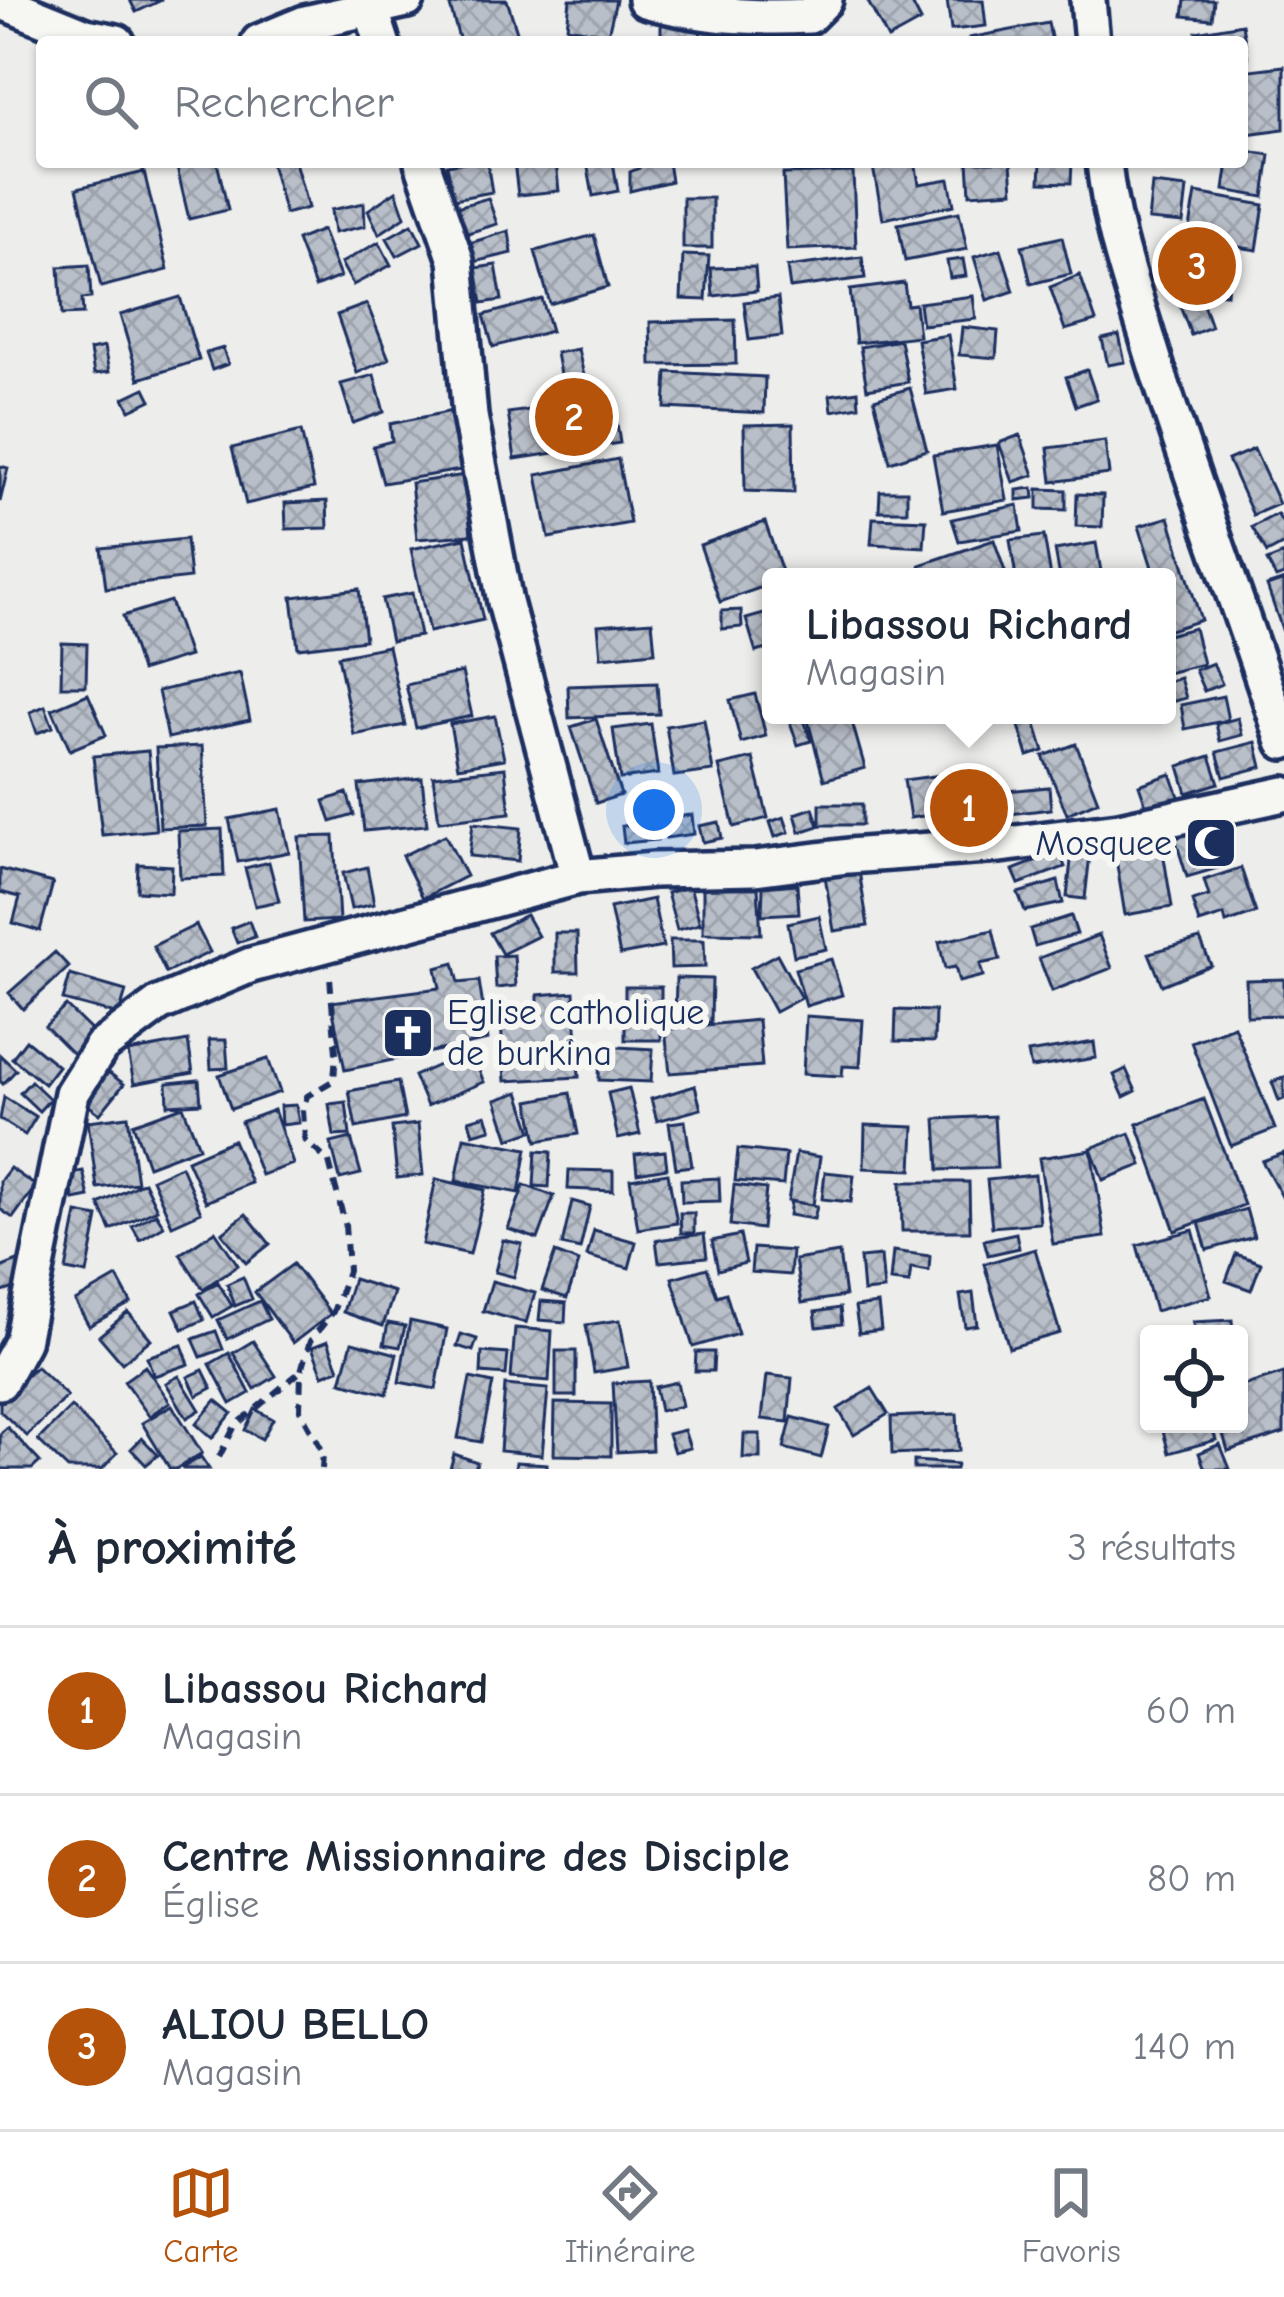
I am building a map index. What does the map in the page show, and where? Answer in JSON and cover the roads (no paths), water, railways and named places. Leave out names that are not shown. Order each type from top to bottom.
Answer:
[{"type":"street","points":[[267,36],[301,11],[370,8],[407,0]]},
{"type":"street","points":[[645,0],[690,14],[781,18],[808,16],[825,0]]},
{"type":"street","points":[[1088,0],[1091,36]]},
{"type":"street","points":[[0,1],[86,36]]},
{"type":"street","points":[[370,8],[380,36]]},
{"type":"street","points":[[424,168],[456,260],[470,416],[505,602],[578,877]]},
{"type":"street","points":[[1105,168],[1109,210],[1185,463],[1284,742]]},
{"type":"street","points":[[0,1382],[22,1342],[72,1093],[101,1047],[159,1004],[251,964],[578,877],[755,868],[1000,845],[1119,830],[1284,794]]},
{"type":"place","name":"ALIOU BELLO","points":[[1197,266]]},
{"type":"place","name":"Centre Missionnaire des Disciple","points":[[574,417]]},
{"type":"place","name":"Libassou Richard","points":[[969,808]]},
{"type":"place","name":"Mosquee","points":[[1211,843]]},
{"type":"place","name":"Eglise catholique de burkina","points":[[408,1033]]}]
